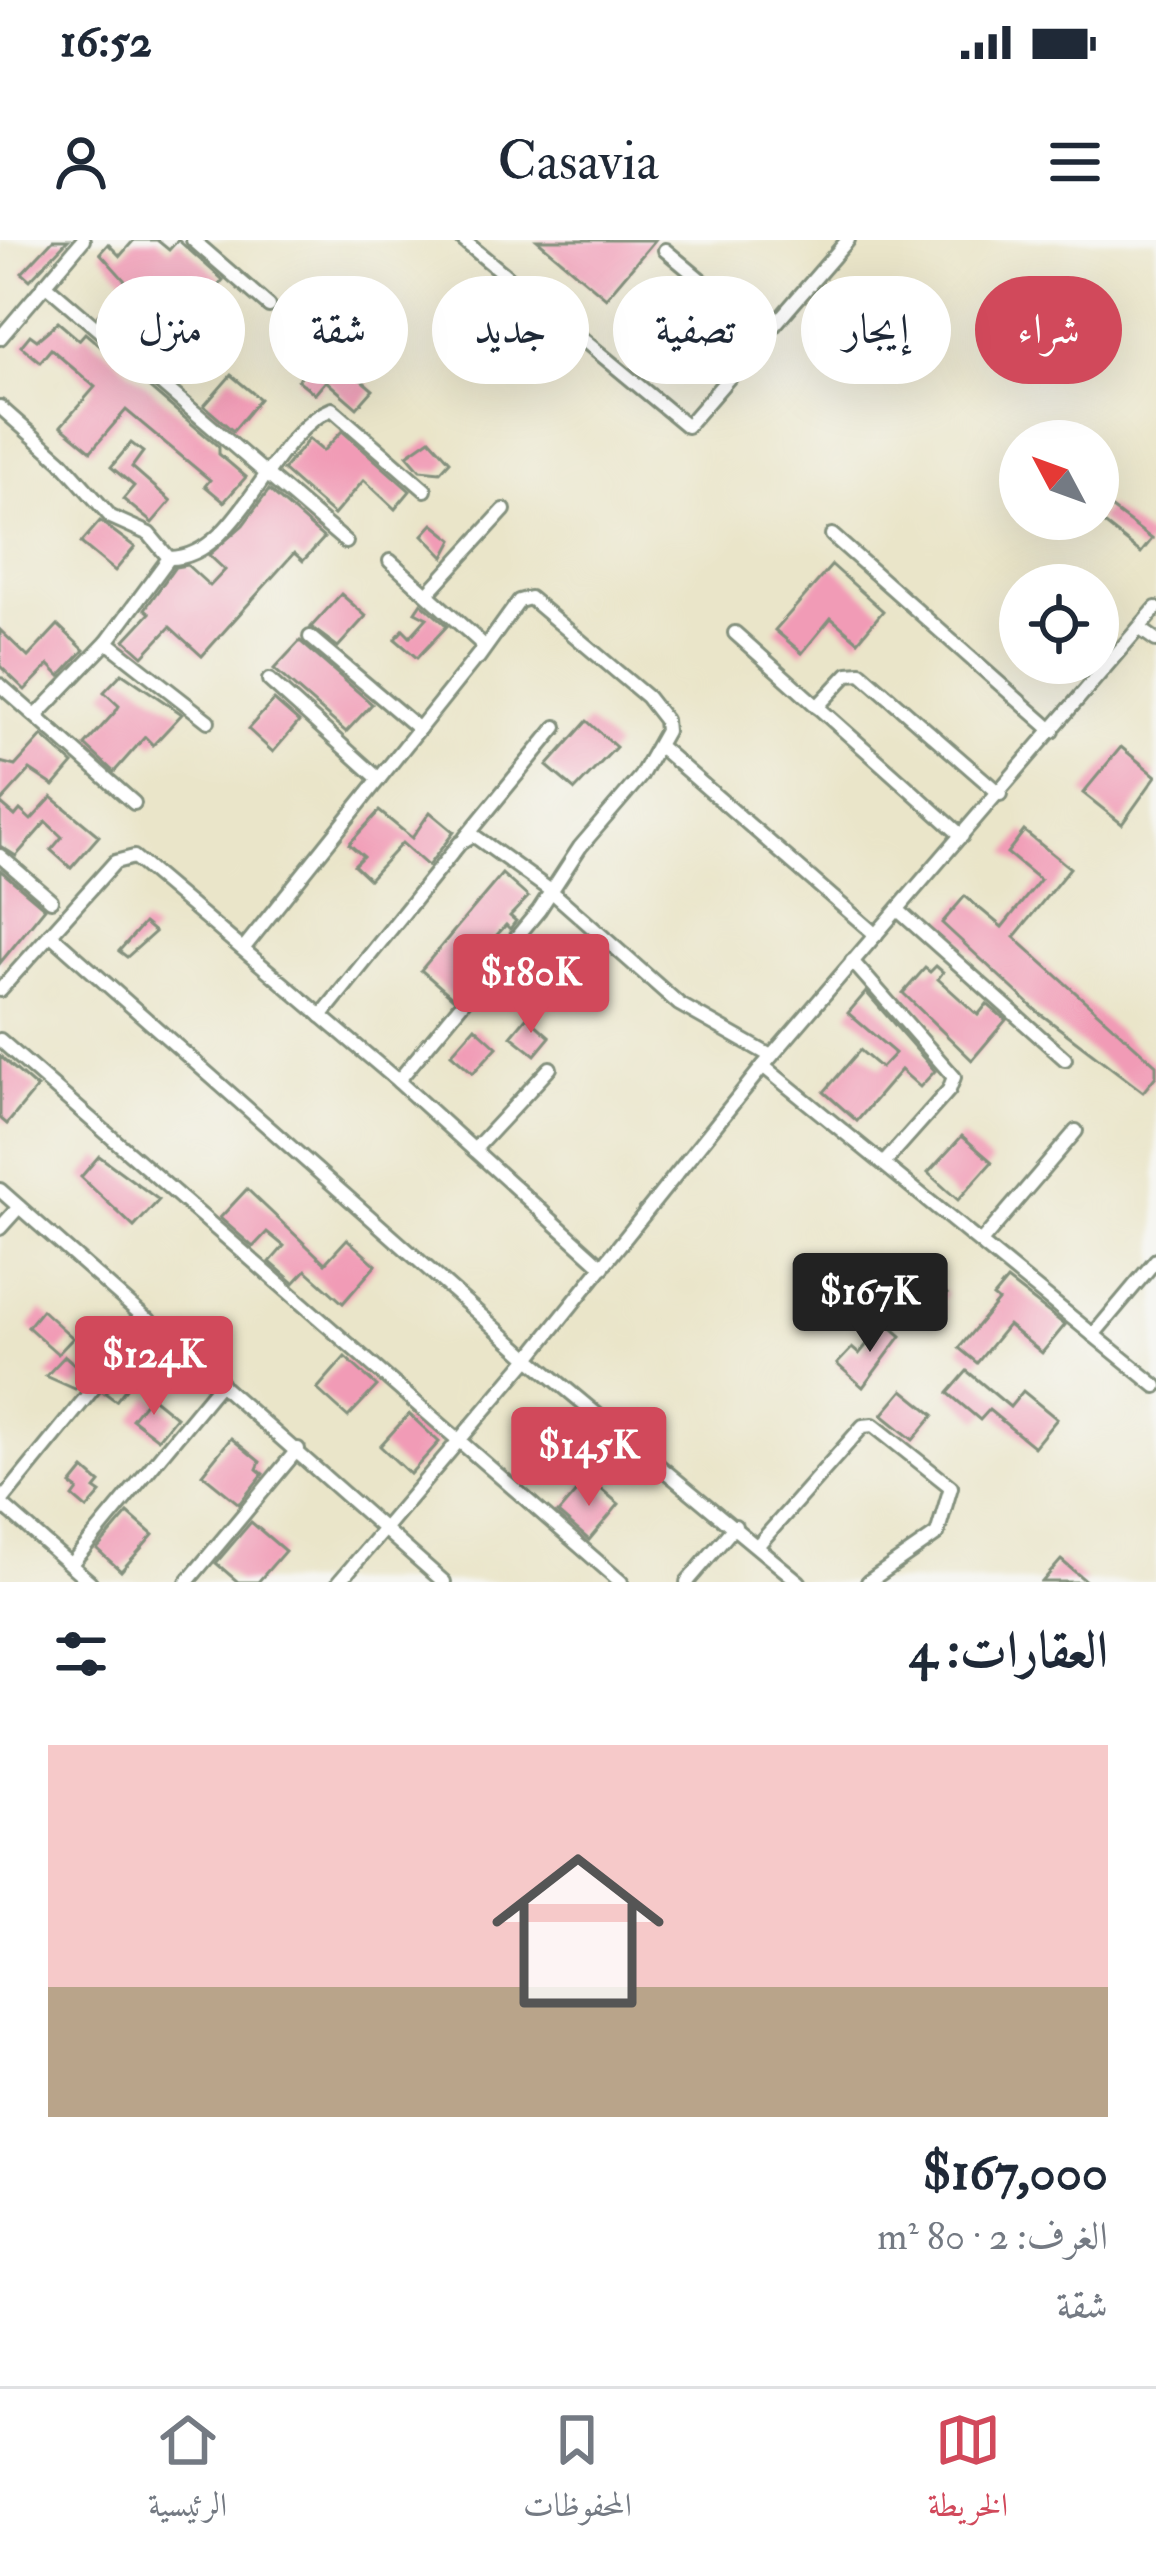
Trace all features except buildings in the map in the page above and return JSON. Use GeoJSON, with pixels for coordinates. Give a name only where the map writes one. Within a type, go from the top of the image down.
{"type":"FeatureCollection","features":[{"type":"Feature","properties":{"kind":"street"},"geometry":{"type":"LineString","coordinates":[[0,338],[82,240]]}},
{"type":"Feature","properties":{"kind":"street"},"geometry":{"type":"LineString","coordinates":[[193,240],[269,306]]}},
{"type":"Feature","properties":{"kind":"street"},"geometry":{"type":"LineString","coordinates":[[463,240],[613,365]]}},
{"type":"Feature","properties":{"kind":"street"},"geometry":{"type":"LineString","coordinates":[[777,325],[848,240]]}},
{"type":"Feature","properties":{"kind":"street"},"geometry":{"type":"LineString","coordinates":[[665,250],[696,276]]}},
{"type":"Feature","properties":{"kind":"street"},"geometry":{"type":"LineString","coordinates":[[45,284],[346,542]]}},
{"type":"Feature","properties":{"kind":"street"},"geometry":{"type":"LineString","coordinates":[[636,384],[687,426],[725,384]]}},
{"type":"Feature","properties":{"kind":"street"},"geometry":{"type":"LineString","coordinates":[[0,407],[61,461],[111,517],[149,534],[170,558]]}},
{"type":"Feature","properties":{"kind":"street"},"geometry":{"type":"LineString","coordinates":[[36,716],[106,642],[170,558],[191,556],[229,525],[266,473],[332,409],[424,490]]}},
{"type":"Feature","properties":{"kind":"street"},"geometry":{"type":"LineString","coordinates":[[428,593],[504,510]]}},
{"type":"Feature","properties":{"kind":"street"},"geometry":{"type":"LineString","coordinates":[[832,535],[1053,731]]}},
{"type":"Feature","properties":{"kind":"street"},"geometry":{"type":"LineString","coordinates":[[390,561],[480,641],[478,658]]}},
{"type":"Feature","properties":{"kind":"street"},"geometry":{"type":"LineString","coordinates":[[243,949],[519,601],[536,601],[660,710],[666,731],[660,747],[551,891],[398,1082]]}},
{"type":"Feature","properties":{"kind":"street"},"geometry":{"type":"LineString","coordinates":[[339,1582],[529,1358],[767,1061],[1156,608]]}},
{"type":"Feature","properties":{"kind":"street"},"geometry":{"type":"LineString","coordinates":[[1139,628],[1156,640]]}},
{"type":"Feature","properties":{"kind":"street"},"geometry":{"type":"LineString","coordinates":[[735,633],[962,836]]}},
{"type":"Feature","properties":{"kind":"street"},"geometry":{"type":"LineString","coordinates":[[310,637],[419,729]]}},
{"type":"Feature","properties":{"kind":"street"},"geometry":{"type":"LineString","coordinates":[[106,642],[208,722]]}},
{"type":"Feature","properties":{"kind":"street"},"geometry":{"type":"LineString","coordinates":[[818,707],[848,674],[862,673],[1000,794]]}},
{"type":"Feature","properties":{"kind":"street"},"geometry":{"type":"LineString","coordinates":[[269,680],[380,779]]}},
{"type":"Feature","properties":{"kind":"street"},"geometry":{"type":"LineString","coordinates":[[0,685],[134,803]]}},
{"type":"Feature","properties":{"kind":"street"},"geometry":{"type":"LineString","coordinates":[[321,1016],[556,727]]}},
{"type":"Feature","properties":{"kind":"street"},"geometry":{"type":"LineString","coordinates":[[660,747],[876,935]]}},
{"type":"Feature","properties":{"kind":"street"},"geometry":{"type":"LineString","coordinates":[[464,839],[481,836],[680,1004],[767,1061],[1156,1386]]}},
{"type":"Feature","properties":{"kind":"street"},"geometry":{"type":"LineString","coordinates":[[0,856],[52,900]]}},
{"type":"Feature","properties":{"kind":"street"},"geometry":{"type":"LineString","coordinates":[[0,990],[124,856],[134,857],[398,1082],[603,1267]]}},
{"type":"Feature","properties":{"kind":"street"},"geometry":{"type":"LineString","coordinates":[[898,910],[1065,1059]]}},
{"type":"Feature","properties":{"kind":"street"},"geometry":{"type":"LineString","coordinates":[[50,934],[529,1358],[799,1582]]}},
{"type":"Feature","properties":{"kind":"street"},"geometry":{"type":"LineString","coordinates":[[852,961],[954,1077],[884,1163]]}},
{"type":"Feature","properties":{"kind":"street"},"geometry":{"type":"LineString","coordinates":[[0,1040],[621,1582]]}},
{"type":"Feature","properties":{"kind":"street"},"geometry":{"type":"LineString","coordinates":[[474,1150],[550,1068]]}},
{"type":"Feature","properties":{"kind":"street"},"geometry":{"type":"LineString","coordinates":[[982,1241],[1076,1131]]}},
{"type":"Feature","properties":{"kind":"street"},"geometry":{"type":"LineString","coordinates":[[0,1190],[443,1582]]}},
{"type":"Feature","properties":{"kind":"street"},"geometry":{"type":"LineString","coordinates":[[0,1228],[19,1207]]}},
{"type":"Feature","properties":{"kind":"street"},"geometry":{"type":"LineString","coordinates":[[1093,1335],[1156,1260]]}},
{"type":"Feature","properties":{"kind":"street"},"geometry":{"type":"LineString","coordinates":[[90,1582],[0,1503],[149,1320]]}},
{"type":"Feature","properties":{"kind":"street"},"geometry":{"type":"LineString","coordinates":[[70,1564],[221,1383]]}},
{"type":"Feature","properties":{"kind":"street"},"geometry":{"type":"LineString","coordinates":[[758,1545],[862,1426],[874,1425],[951,1487],[937,1534],[868,1582]]}},
{"type":"Feature","properties":{"kind":"street"},"geometry":{"type":"LineString","coordinates":[[187,1582],[298,1449]]}},
{"type":"Feature","properties":{"kind":"street"},"geometry":{"type":"LineString","coordinates":[[687,1582],[735,1526]]}}]}
